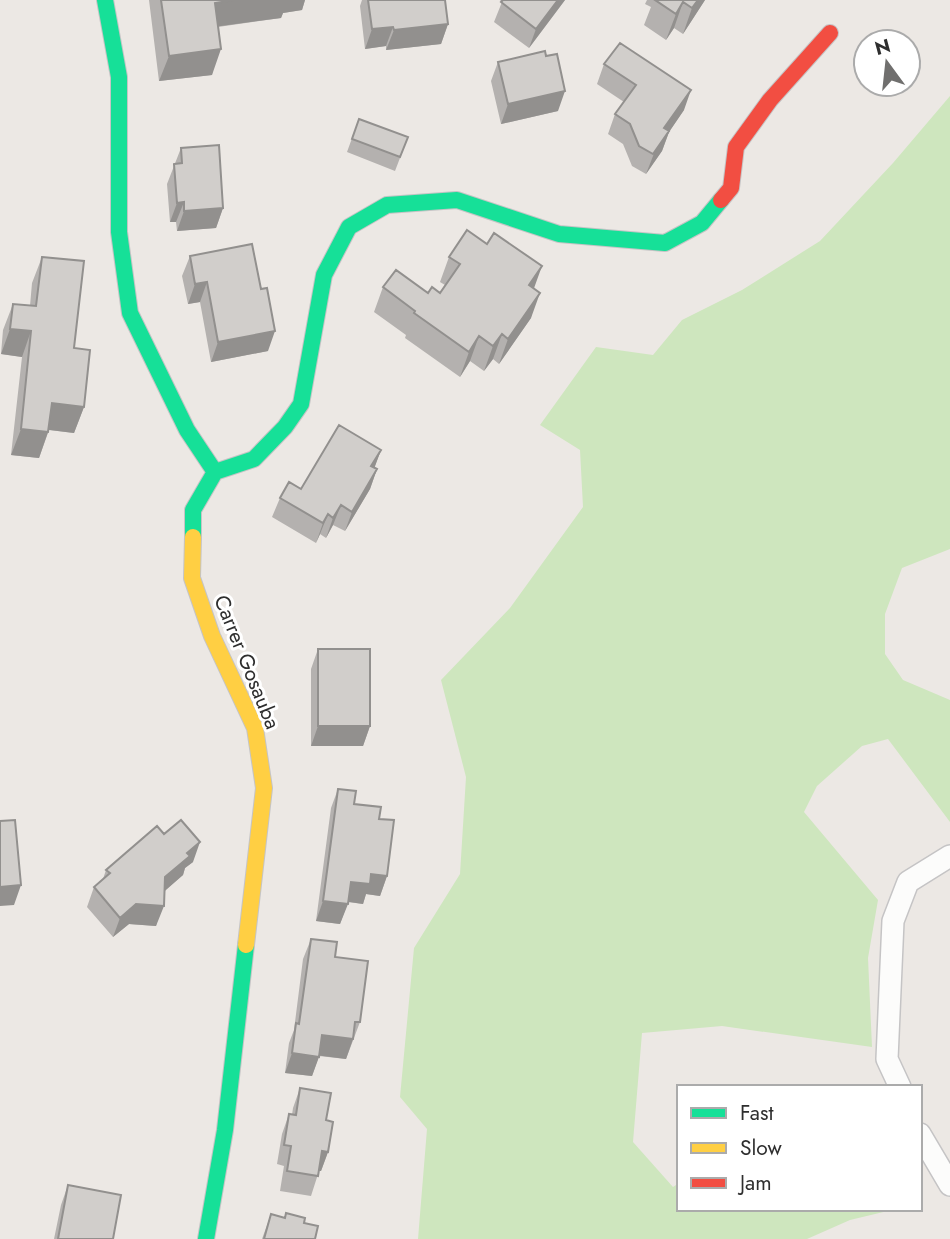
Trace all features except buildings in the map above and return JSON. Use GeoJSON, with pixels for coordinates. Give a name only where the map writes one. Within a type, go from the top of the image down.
{"type":"FeatureCollection","features":[{"type":"Feature","properties":{"kind":"street"},"geometry":{"type":"LineString","coordinates":[[105,0],[119,78],[119,232],[130,313],[187,430],[215,472],[254,459],[285,427],[301,404],[324,275],[349,227],[387,205],[457,200],[559,234],[665,243],[702,223],[731,188],[736,148],[770,100],[830,33]]}},
{"type":"Feature","properties":{"kind":"street","name":"Carrer Gosauba"},"geometry":{"type":"LineString","coordinates":[[206,1239],[226,1117],[264,788],[256,728],[212,636],[192,578],[193,510],[215,472]]}},
{"type":"Feature","properties":{"kind":"street"},"geometry":{"type":"LineString","coordinates":[[899,1085],[887,1059],[893,921],[908,882],[950,856]]}},
{"type":"Feature","properties":{"kind":"street"},"geometry":{"type":"LineString","coordinates":[[922,1137],[950,1185]]}},
{"type":"Feature","properties":{"kind":"green space"},"geometry":{"type":"Polygon","coordinates":[[[950,96],[950,549],[902,568],[885,614],[885,654],[903,680],[950,700],[950,822],[888,739],[862,746],[817,786],[804,812],[878,900],[868,958],[872,1047],[722,1026],[642,1033],[633,1142],[673,1187],[677,1184],[677,1211],[888,1211],[850,1220],[807,1239],[418,1239],[427,1129],[400,1097],[414,948],[460,874],[466,777],[441,680],[510,608],[583,507],[580,450],[540,425],[596,347],[653,355],[682,320],[742,290],[820,241],[893,163],[950,96]]]}},
{"type":"Feature","properties":{"kind":"traffic: fast"},"geometry":{"type":"LineString","coordinates":[[105,0],[119,77],[119,232],[130,313],[187,430],[215,472],[193,510],[193,537]]}},
{"type":"Feature","properties":{"kind":"traffic: fast"},"geometry":{"type":"LineString","coordinates":[[215,472],[254,459],[285,427],[301,404],[324,275],[349,227],[387,205],[457,200],[559,234],[665,243],[702,223],[721,200]]}},
{"type":"Feature","properties":{"kind":"traffic: fast"},"geometry":{"type":"LineString","coordinates":[[206,1239],[225,1130],[246,945]]}},
{"type":"Feature","properties":{"kind":"traffic: slow"},"geometry":{"type":"LineString","coordinates":[[193,537],[192,578],[212,636],[255,728],[264,788],[246,945]]}},
{"type":"Feature","properties":{"kind":"traffic: jam"},"geometry":{"type":"LineString","coordinates":[[721,200],[731,188],[736,147],[770,100],[830,33]]}}]}
